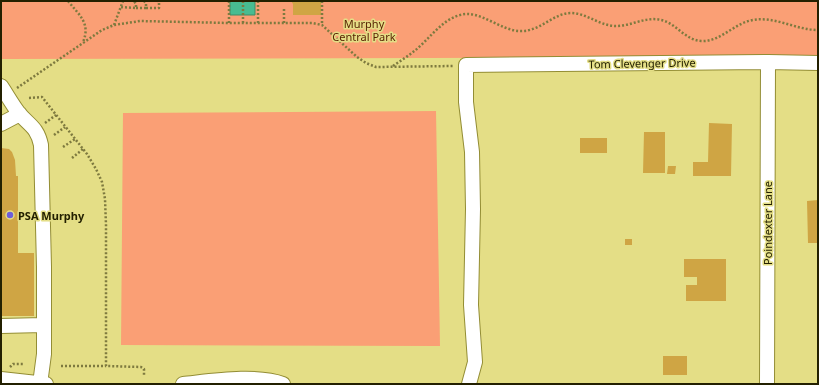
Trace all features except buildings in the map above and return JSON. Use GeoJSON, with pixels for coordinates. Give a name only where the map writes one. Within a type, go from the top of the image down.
{"type":"FeatureCollection","features":[{"type":"Feature","properties":{"kind":"street","name":"Tom Clevenger Drive"},"geometry":{"type":"LineString","coordinates":[[466,65],[768,62],[818,63]]}},
{"type":"Feature","properties":{"kind":"street","name":"Poindexter Lane"},"geometry":{"type":"LineString","coordinates":[[767,384],[768,62]]}},
{"type":"Feature","properties":{"kind":"street"},"geometry":{"type":"LineString","coordinates":[[466,65],[466,102],[472,152],[473,209],[471,305],[475,362],[469,384]]}},
{"type":"Feature","properties":{"kind":"street"},"geometry":{"type":"LineString","coordinates":[[1,379],[42,384],[44,354],[44,267],[41,145],[39,135],[20,114],[4,90]]}},
{"type":"Feature","properties":{"kind":"street"},"geometry":{"type":"LineString","coordinates":[[1,124],[20,114]]}},
{"type":"Feature","properties":{"kind":"street"},"geometry":{"type":"LineString","coordinates":[[1,326],[43,325]]}},
{"type":"Feature","properties":{"kind":"street"},"geometry":{"type":"LineString","coordinates":[[183,384],[273,380],[283,384]]}},
{"type":"Feature","properties":{"kind":"path"},"geometry":{"type":"LineString","coordinates":[[68,1],[84,21],[86,35],[83,42]]}},
{"type":"Feature","properties":{"kind":"path"},"geometry":{"type":"LineString","coordinates":[[114,25],[123,1]]}},
{"type":"Feature","properties":{"kind":"path"},"geometry":{"type":"LineString","coordinates":[[134,1],[136,8]]}},
{"type":"Feature","properties":{"kind":"path"},"geometry":{"type":"LineString","coordinates":[[144,1],[146,3],[146,8]]}},
{"type":"Feature","properties":{"kind":"path"},"geometry":{"type":"LineString","coordinates":[[121,8],[159,8],[158,1]]}},
{"type":"Feature","properties":{"kind":"path"},"geometry":{"type":"LineString","coordinates":[[229,1],[229,23]]}},
{"type":"Feature","properties":{"kind":"path"},"geometry":{"type":"LineString","coordinates":[[243,1],[243,23]]}},
{"type":"Feature","properties":{"kind":"path"},"geometry":{"type":"LineString","coordinates":[[258,1],[258,23]]}},
{"type":"Feature","properties":{"kind":"path"},"geometry":{"type":"LineString","coordinates":[[322,1],[322,25]]}},
{"type":"Feature","properties":{"kind":"path"},"geometry":{"type":"LineString","coordinates":[[284,9],[284,23]]}},
{"type":"Feature","properties":{"kind":"path"},"geometry":{"type":"LineString","coordinates":[[392,67],[414,52],[422,43],[449,20],[461,14],[477,16],[520,31],[536,28],[570,13],[586,16],[613,26],[625,26],[648,19],[662,20],[692,39],[700,41],[709,41],[719,37],[740,24],[752,20],[762,19],[805,30],[818,30]]}},
{"type":"Feature","properties":{"kind":"path"},"geometry":{"type":"LineString","coordinates":[[4,90],[114,25],[140,21],[312,23],[322,25],[357,57],[376,67],[466,65]]}},
{"type":"Feature","properties":{"kind":"path"},"geometry":{"type":"LineString","coordinates":[[29,98],[42,97],[83,149],[96,169],[102,182],[106,199],[106,366]]}},
{"type":"Feature","properties":{"kind":"path"},"geometry":{"type":"LineString","coordinates":[[45,123],[56,115]]}},
{"type":"Feature","properties":{"kind":"path"},"geometry":{"type":"LineString","coordinates":[[54,135],[66,127]]}},
{"type":"Feature","properties":{"kind":"path"},"geometry":{"type":"LineString","coordinates":[[63,147],[74,138]]}},
{"type":"Feature","properties":{"kind":"path"},"geometry":{"type":"LineString","coordinates":[[72,158],[83,149]]}},
{"type":"Feature","properties":{"kind":"path"},"geometry":{"type":"LineString","coordinates":[[10,367],[13,364],[24,364]]}},
{"type":"Feature","properties":{"kind":"path"},"geometry":{"type":"LineString","coordinates":[[61,366],[141,367],[144,369],[144,376]]}},
{"type":"Feature","properties":{"kind":"green space","name":"Murphy Central Park"},"geometry":{"type":"Polygon","coordinates":[[[1,1],[818,1],[818,57],[1,59],[1,1]]]}},
{"type":"Feature","properties":{"kind":"green space"},"geometry":{"type":"Polygon","coordinates":[[[436,111],[440,346],[121,345],[123,113],[436,111]]]}},
{"type":"Feature","properties":{"kind":"shaded area"},"geometry":{"type":"Polygon","coordinates":[[[230,1],[255,1],[255,15],[230,15],[230,1]]]}},
{"type":"Feature","properties":{"kind":"place","name":"PSA Murphy"},"geometry":{"type":"Point","coordinates":[10,215]}}]}
